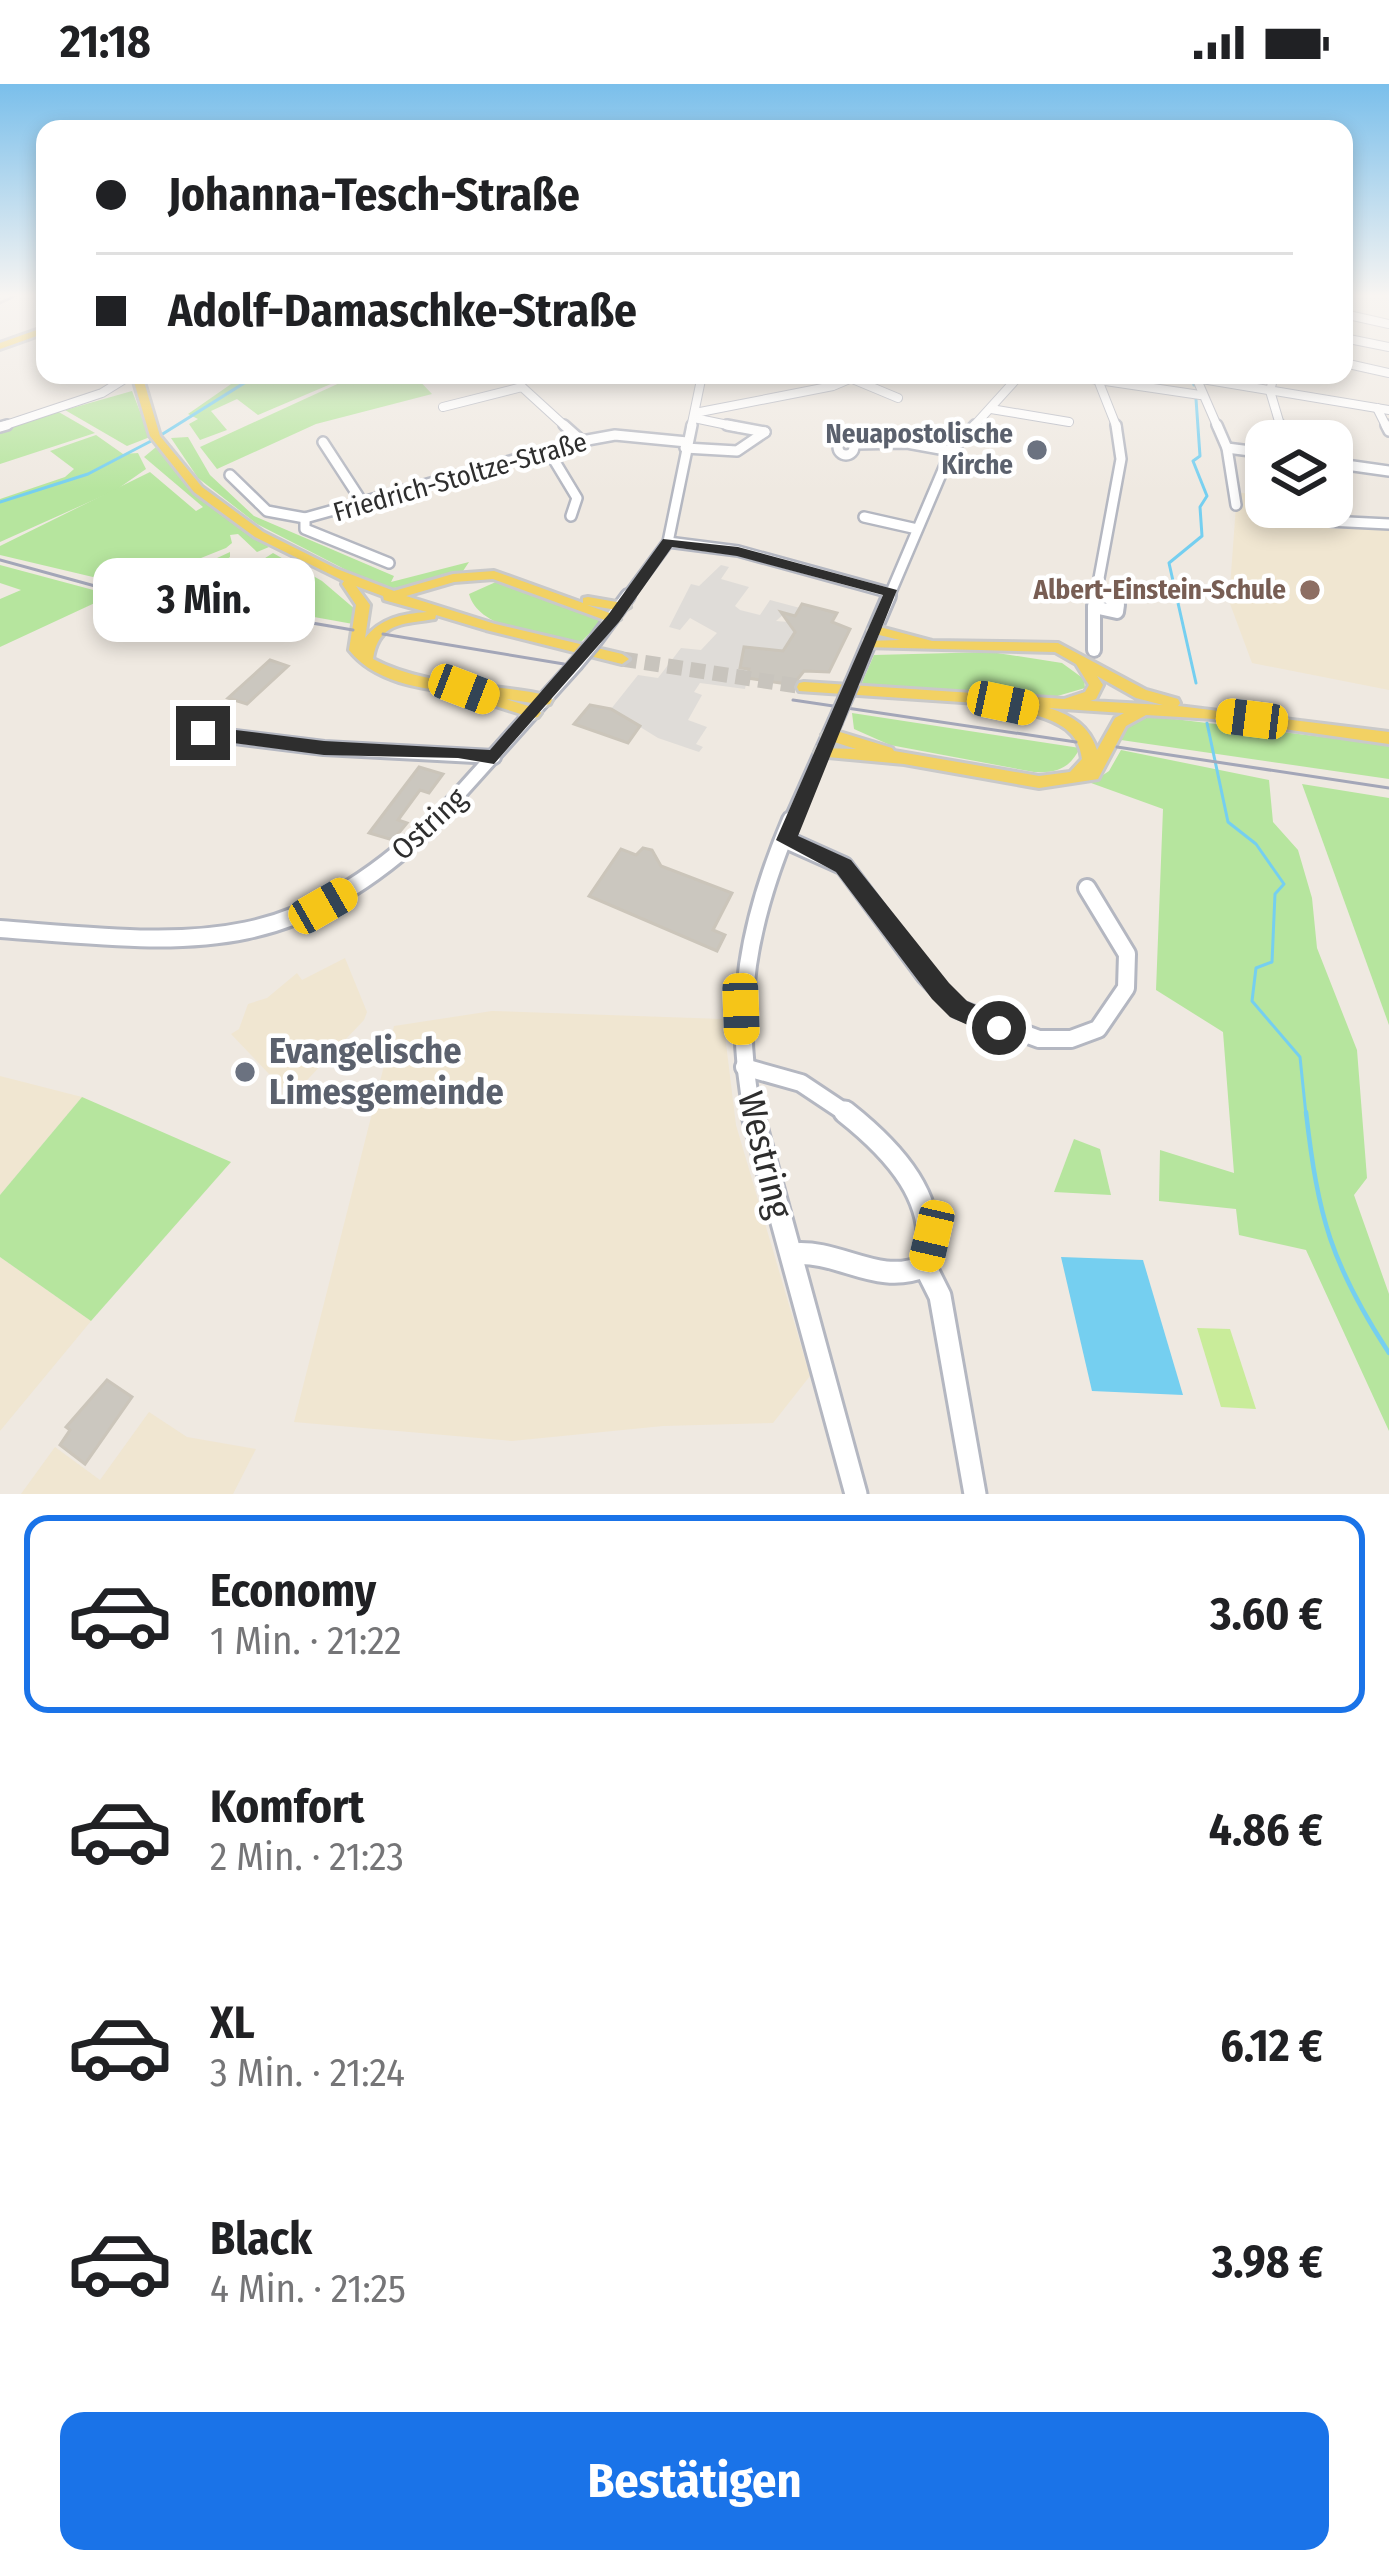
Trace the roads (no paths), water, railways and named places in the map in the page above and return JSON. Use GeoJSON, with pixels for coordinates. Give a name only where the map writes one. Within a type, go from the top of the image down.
{"type":"FeatureCollection","features":[{"type":"Feature","properties":{"kind":"main road"},"geometry":{"type":"LineString","coordinates":[[138,384],[163,445],[224,507],[295,555],[439,615],[622,659]]}},
{"type":"Feature","properties":{"kind":"main road"},"geometry":{"type":"LineString","coordinates":[[338,575],[363,605],[356,650],[369,665],[539,707]]}},
{"type":"Feature","properties":{"kind":"main road"},"geometry":{"type":"LineString","coordinates":[[388,597],[470,575],[500,576],[618,613]]}},
{"type":"Feature","properties":{"kind":"main road"},"geometry":{"type":"LineString","coordinates":[[465,622],[449,610],[442,596],[453,581],[470,575]]}},
{"type":"Feature","properties":{"kind":"main road"},"geometry":{"type":"LineString","coordinates":[[369,665],[366,647],[378,629],[407,617],[439,615]]}},
{"type":"Feature","properties":{"kind":"main road"},"geometry":{"type":"LineString","coordinates":[[873,636],[944,646],[1058,649],[1141,694],[1214,714]]}},
{"type":"Feature","properties":{"kind":"main road"},"geometry":{"type":"LineString","coordinates":[[1006,646],[1064,657],[1094,678],[1091,695],[1051,705]]}},
{"type":"Feature","properties":{"kind":"main road"},"geometry":{"type":"LineString","coordinates":[[804,687],[1214,714],[1389,738]]}},
{"type":"Feature","properties":{"kind":"main road"},"geometry":{"type":"LineString","coordinates":[[1003,703],[1060,717],[1082,733],[1090,761],[1064,782]]}},
{"type":"Feature","properties":{"kind":"main road"},"geometry":{"type":"LineString","coordinates":[[829,736],[904,758],[1039,782],[1064,782],[1098,770],[1120,722],[1146,709]]}},
{"type":"Feature","properties":{"kind":"street"},"geometry":{"type":"LineString","coordinates":[[1353,365],[1387,372]]}},
{"type":"Feature","properties":{"kind":"street"},"geometry":{"type":"LineString","coordinates":[[102,393],[123,384]]}},
{"type":"Feature","properties":{"kind":"street"},"geometry":{"type":"LineString","coordinates":[[0,427],[126,384]]}},
{"type":"Feature","properties":{"kind":"street"},"geometry":{"type":"LineString","coordinates":[[700,384],[668,542],[738,551],[891,593]]}},
{"type":"Feature","properties":{"kind":"street"},"geometry":{"type":"LineString","coordinates":[[694,416],[826,384]]}},
{"type":"Feature","properties":{"kind":"street"},"geometry":{"type":"LineString","coordinates":[[869,384],[898,398]]}},
{"type":"Feature","properties":{"kind":"street","name":"Westring"},"geometry":{"type":"LineString","coordinates":[[856,1494],[762,1156],[744,1067],[741,1009],[748,943],[786,840],[951,452],[1012,384]]}},
{"type":"Feature","properties":{"kind":"street"},"geometry":{"type":"LineString","coordinates":[[1094,650],[1094,608],[1120,459],[1118,430],[1100,384]]}},
{"type":"Feature","properties":{"kind":"street"},"geometry":{"type":"LineString","coordinates":[[1130,384],[1200,395]]}},
{"type":"Feature","properties":{"kind":"street"},"geometry":{"type":"LineString","coordinates":[[1197,384],[1227,448],[1236,505]]}},
{"type":"Feature","properties":{"kind":"street"},"geometry":{"type":"LineString","coordinates":[[1232,384],[1389,410]]}},
{"type":"Feature","properties":{"kind":"street"},"geometry":{"type":"LineString","coordinates":[[1272,384],[1279,420]]}},
{"type":"Feature","properties":{"kind":"street"},"geometry":{"type":"LineString","coordinates":[[443,407],[522,387],[582,441]]}},
{"type":"Feature","properties":{"kind":"street"},"geometry":{"type":"LineString","coordinates":[[1377,408],[1389,431]]}},
{"type":"Feature","properties":{"kind":"street"},"geometry":{"type":"LineString","coordinates":[[991,409],[1069,422]]}},
{"type":"Feature","properties":{"kind":"street","name":"Friedrich-Stoltze-Straße"},"geometry":{"type":"LineString","coordinates":[[230,476],[266,511],[305,518],[582,441],[615,436],[737,451],[765,432],[694,416]]}},
{"type":"Feature","properties":{"kind":"street"},"geometry":{"type":"LineString","coordinates":[[323,442],[364,505]]}},
{"type":"Feature","properties":{"kind":"street"},"geometry":{"type":"LineString","coordinates":[[855,444],[907,443],[951,452]]}},
{"type":"Feature","properties":{"kind":"street"},"geometry":{"type":"LineString","coordinates":[[1227,448],[1245,450]]}},
{"type":"Feature","properties":{"kind":"street"},"geometry":{"type":"LineString","coordinates":[[548,450],[577,498],[571,516]]}},
{"type":"Feature","properties":{"kind":"street"},"geometry":{"type":"LineString","coordinates":[[1353,466],[1389,471]]}},
{"type":"Feature","properties":{"kind":"street"},"geometry":{"type":"LineString","coordinates":[[864,517],[917,529]]}},
{"type":"Feature","properties":{"kind":"street","name":"Friedrich-Stoltze-Straße"},"geometry":{"type":"LineString","coordinates":[[305,518],[305,529],[389,562]]}},
{"type":"Feature","properties":{"kind":"street"},"geometry":{"type":"LineString","coordinates":[[1353,522],[1389,524]]}},
{"type":"Feature","properties":{"kind":"street","name":"Ostring"},"geometry":{"type":"LineString","coordinates":[[0,929],[176,941],[268,929],[323,906],[415,841],[595,641],[668,542]]}},
{"type":"Feature","properties":{"kind":"street"},"geometry":{"type":"LineString","coordinates":[[1094,608],[1106,614],[1118,609],[1097,589]]}},
{"type":"Feature","properties":{"kind":"street"},"geometry":{"type":"LineString","coordinates":[[203,733],[324,748],[458,751],[494,757]]}},
{"type":"Feature","properties":{"kind":"street"},"geometry":{"type":"LineString","coordinates":[[786,840],[844,866],[925,975],[958,1009],[1040,1039],[1071,1039],[1098,1030],[1126,988],[1127,954],[1087,888]]}},
{"type":"Feature","properties":{"kind":"street"},"geometry":{"type":"LineString","coordinates":[[744,1067],[771,1069],[838,1104],[899,1166],[922,1208],[932,1236],[925,1265],[940,1296],[975,1494]]}},
{"type":"Feature","properties":{"kind":"street"},"geometry":{"type":"LineString","coordinates":[[792,1254],[826,1254],[885,1276],[905,1276],[925,1265]]}},
{"type":"Feature","properties":{"kind":"water"},"geometry":{"type":"Polygon","coordinates":[[[1061,1257],[1143,1260],[1183,1395],[1092,1391],[1061,1257]]]}},
{"type":"Feature","properties":{"kind":"waterway"},"geometry":{"type":"LineString","coordinates":[[161,435],[243,384]]}},
{"type":"Feature","properties":{"kind":"waterway"},"geometry":{"type":"LineString","coordinates":[[1196,399],[1200,456],[1193,461],[1207,496],[1200,507],[1202,536],[1169,563],[1196,683]]}},
{"type":"Feature","properties":{"kind":"waterway"},"geometry":{"type":"LineString","coordinates":[[0,502],[88,474],[153,440]]}},
{"type":"Feature","properties":{"kind":"waterway"},"geometry":{"type":"LineString","coordinates":[[1207,723],[1228,822],[1256,844],[1284,884],[1275,894],[1272,962],[1256,968],[1252,1001],[1300,1057],[1306,1115]]}},
{"type":"Feature","properties":{"kind":"waterway"},"geometry":{"type":"LineString","coordinates":[[1306,1112],[1330,1238],[1353,1293],[1389,1353]]}},
{"type":"Feature","properties":{"kind":"tunnel"},"geometry":{"type":"LineString","coordinates":[[622,659],[804,687]]}},
{"type":"Feature","properties":{"kind":"railway"},"geometry":{"type":"LineString","coordinates":[[0,560],[95,586],[353,630]]}},
{"type":"Feature","properties":{"kind":"railway"},"geometry":{"type":"LineString","coordinates":[[383,634],[564,664]]}},
{"type":"Feature","properties":{"kind":"railway"},"geometry":{"type":"LineString","coordinates":[[793,700],[1076,742]]}},
{"type":"Feature","properties":{"kind":"railway"},"geometry":{"type":"LineString","coordinates":[[1117,747],[1389,788]]}},
{"type":"Feature","properties":{"kind":"place","name":"Neuapostolische Kirche"},"geometry":{"type":"Point","coordinates":[1037,450]}},
{"type":"Feature","properties":{"kind":"place","name":"Albert-Einstein-Schule"},"geometry":{"type":"Point","coordinates":[1310,590]}},
{"type":"Feature","properties":{"kind":"place","name":"Evangelische Limesgemeinde"},"geometry":{"type":"Point","coordinates":[245,1072]}}]}
